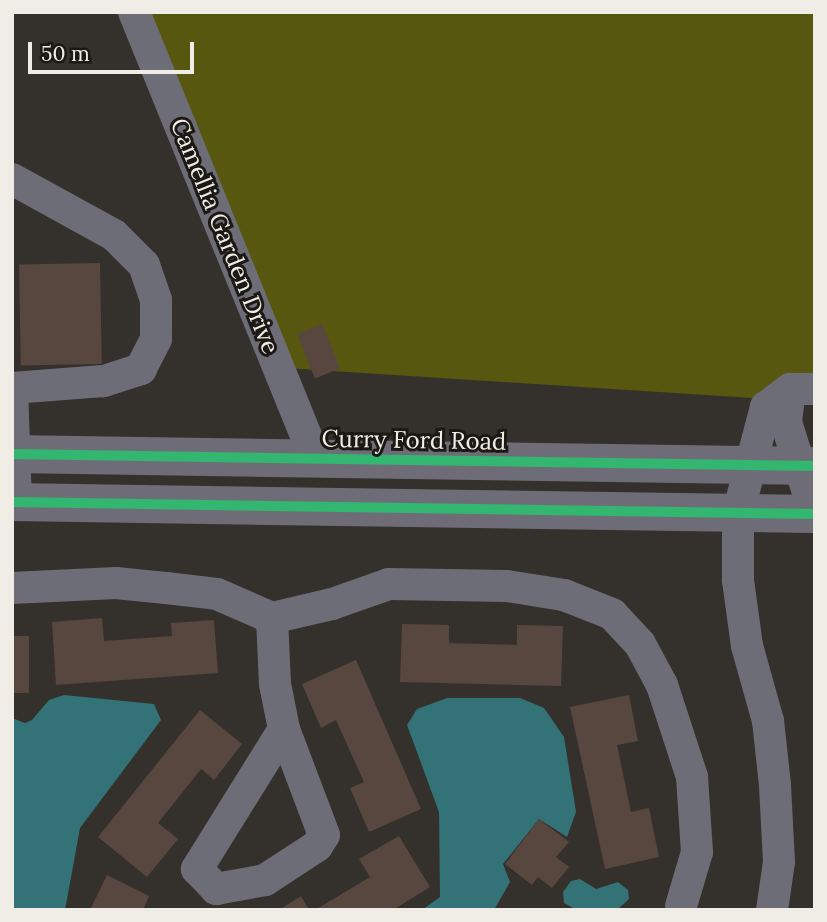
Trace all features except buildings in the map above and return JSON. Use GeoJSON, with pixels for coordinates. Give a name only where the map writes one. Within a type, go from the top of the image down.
{"type":"FeatureCollection","features":[{"type":"Feature","properties":{"kind":"main road","name":"Curry Ford Road"},"geometry":{"type":"LineString","coordinates":[[13,454],[806,466]]}},
{"type":"Feature","properties":{"kind":"main road"},"geometry":{"type":"LineString","coordinates":[[14,502],[815,514]]}},
{"type":"Feature","properties":{"kind":"street","name":"Camellia Garden Drive"},"geometry":{"type":"LineString","coordinates":[[134,12],[316,460]]}},
{"type":"Feature","properties":{"kind":"street"},"geometry":{"type":"LineString","coordinates":[[12,179],[114,235],[144,265],[156,300],[156,339],[141,369],[103,381],[12,388],[14,502]]}},
{"type":"Feature","properties":{"kind":"street"},"geometry":{"type":"LineString","coordinates":[[772,910],[779,862],[775,785],[768,721],[747,646],[738,580],[738,513],[747,465],[766,407],[802,389]]}},
{"type":"Feature","properties":{"kind":"street"},"geometry":{"type":"LineString","coordinates":[[802,389],[786,422],[806,466],[815,514]]}},
{"type":"Feature","properties":{"kind":"street"},"geometry":{"type":"LineString","coordinates":[[12,589],[116,583],[166,588],[217,594],[272,618],[332,604],[389,584],[507,586],[564,595],[612,614],[640,644],[662,685],[692,777],[697,852],[679,908]]}},
{"type":"Feature","properties":{"kind":"street"},"geometry":{"type":"LineString","coordinates":[[272,618],[275,684],[284,729],[324,835],[317,846],[265,880],[216,889],[197,869],[284,729]]}},
{"type":"Feature","properties":{"kind":"shaded area"},"geometry":{"type":"Polygon","coordinates":[[[141,12],[815,12],[815,402],[286,368],[141,12]]]}},
{"type":"Feature","properties":{"kind":"water"},"geometry":{"type":"Polygon","coordinates":[[[64,695],[154,704],[161,720],[80,828],[65,910],[12,910],[12,718],[25,723],[32,720],[49,700],[64,695]]]}},
{"type":"Feature","properties":{"kind":"water"},"geometry":{"type":"Polygon","coordinates":[[[447,698],[520,698],[544,708],[564,737],[576,812],[567,837],[539,819],[503,864],[510,882],[494,910],[422,910],[440,897],[439,812],[407,725],[417,709],[447,698]]]}},
{"type":"Feature","properties":{"kind":"water"},"geometry":{"type":"Polygon","coordinates":[[[580,879],[596,889],[618,882],[628,890],[629,899],[617,910],[573,908],[564,903],[563,892],[571,881],[580,879]]]}},
{"type":"Feature","properties":{"kind":"cycle path"},"geometry":{"type":"LineString","coordinates":[[12,454],[815,466]]}},
{"type":"Feature","properties":{"kind":"cycle path"},"geometry":{"type":"LineString","coordinates":[[12,502],[815,514]]}}]}
